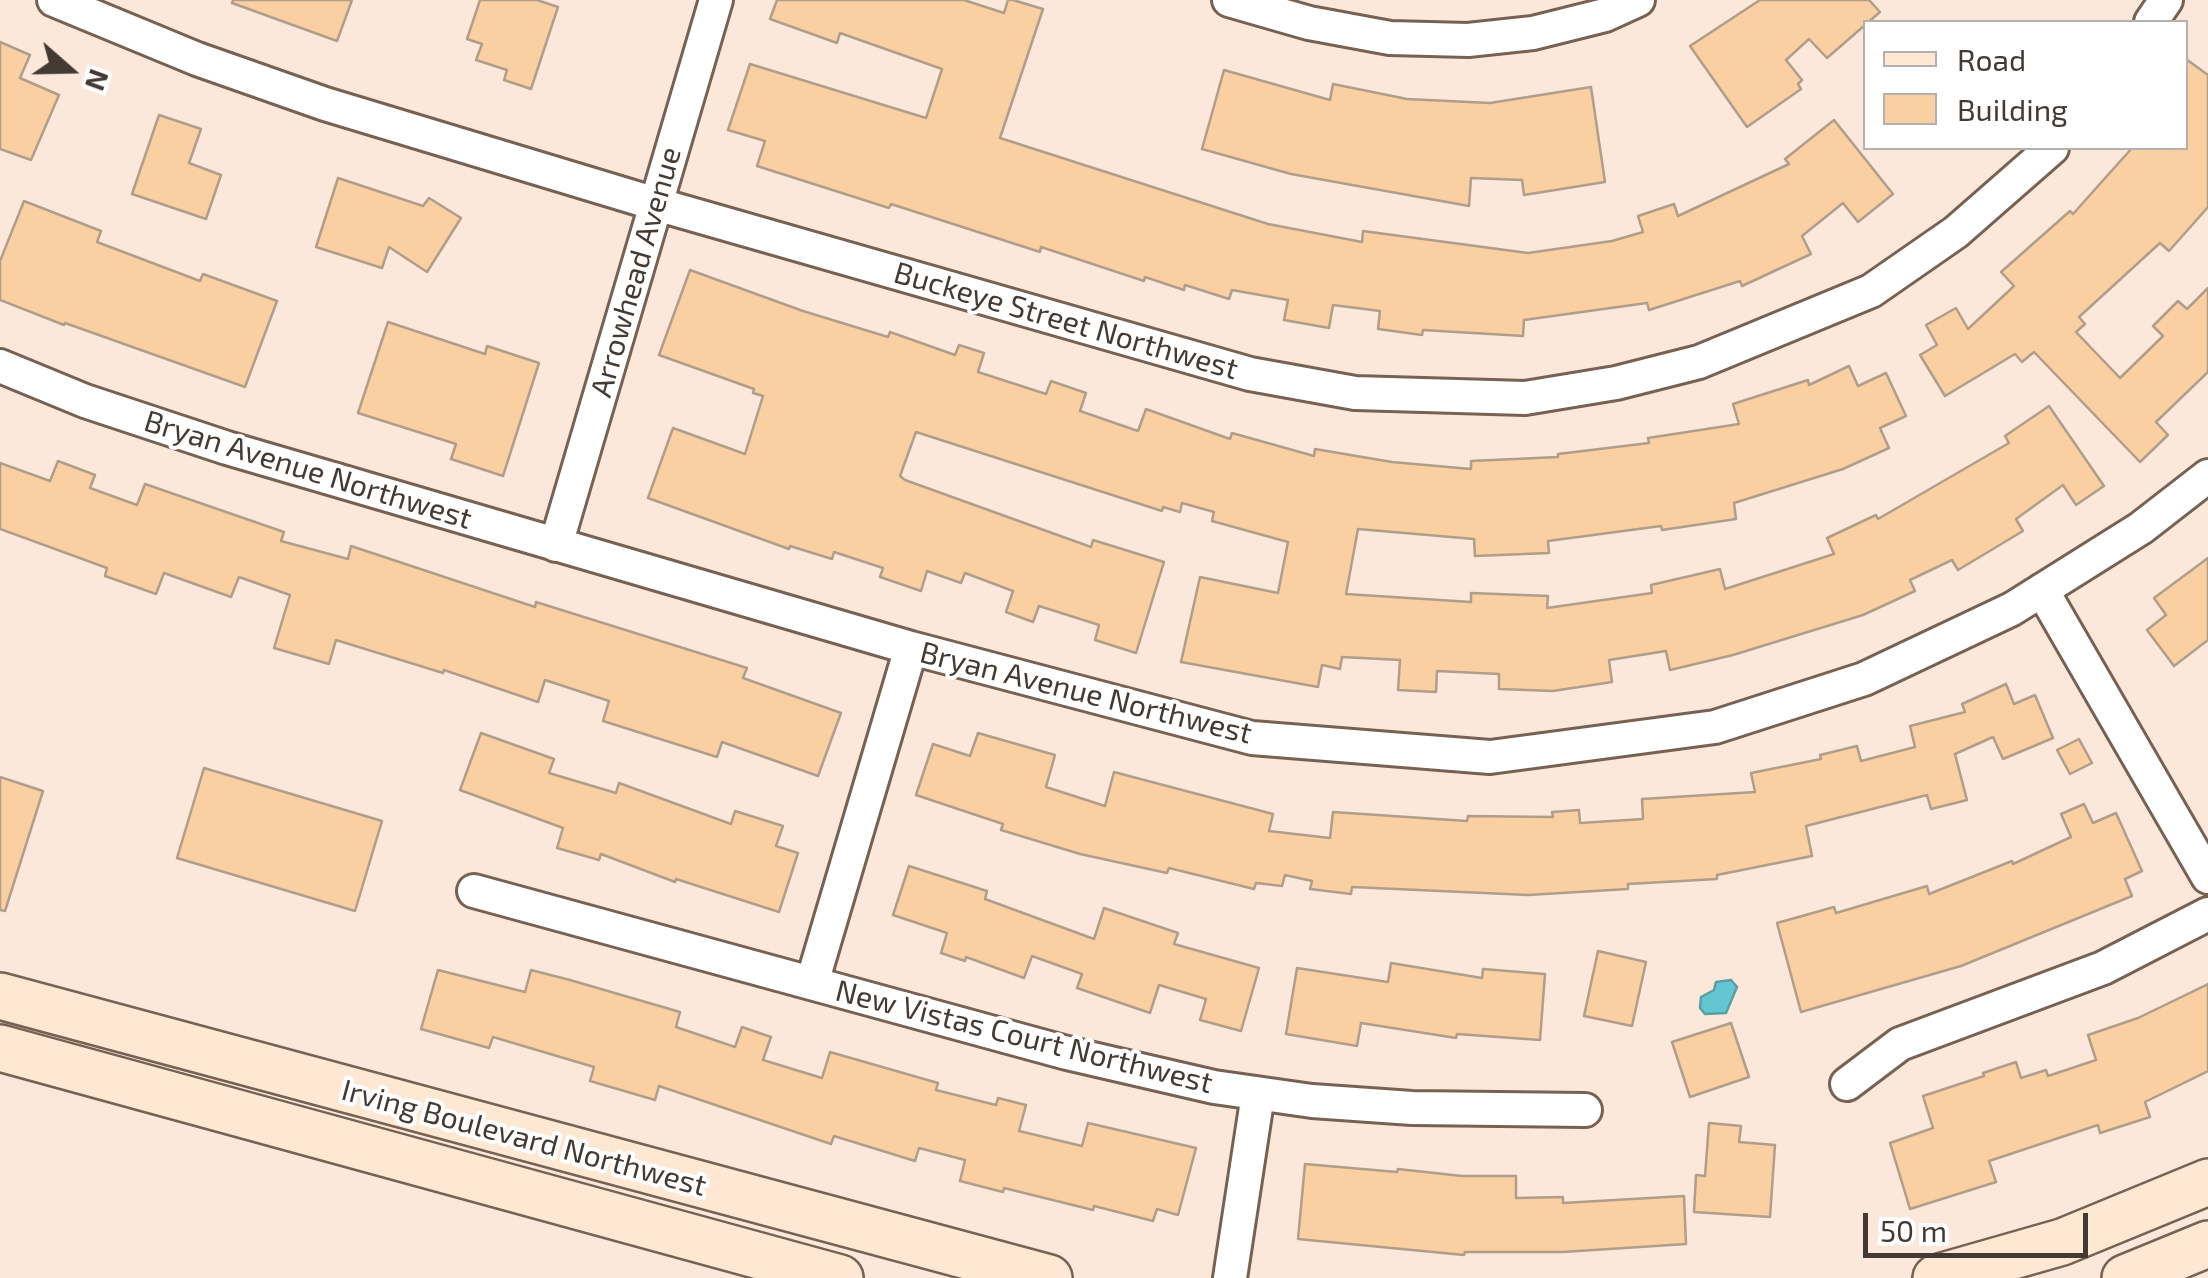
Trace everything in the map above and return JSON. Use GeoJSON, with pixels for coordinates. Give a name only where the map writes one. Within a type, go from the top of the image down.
{"type":"FeatureCollection","features":[{"type":"Feature","properties":{"kind":"street","name":"Buckeye Street Northwest"},"geometry":{"type":"LineString","coordinates":[[54,0],[198,60],[325,104],[656,204],[1250,374],[1355,393],[1525,398],[1616,383],[1699,362],[1872,291],[1956,232],[2050,150]]}},
{"type":"Feature","properties":{"kind":"street","name":"Arrowhead Avenue"},"geometry":{"type":"LineString","coordinates":[[556,545],[716,0]]}},
{"type":"Feature","properties":{"kind":"street"},"geometry":{"type":"LineString","coordinates":[[1229,0],[1308,23],[1374,35],[1468,40],[1533,33],[1605,15],[1638,0]]}},
{"type":"Feature","properties":{"kind":"street","name":"Bryan Avenue Northwest"},"geometry":{"type":"LineString","coordinates":[[0,366],[85,401],[227,448],[911,648],[1252,738],[1490,757],[1715,727],[1864,679],[2012,609],[2142,528],[2208,476]]}},
{"type":"Feature","properties":{"kind":"street"},"geometry":{"type":"LineString","coordinates":[[2042,590],[2208,877]]}},
{"type":"Feature","properties":{"kind":"street"},"geometry":{"type":"LineString","coordinates":[[812,982],[911,648]]}},
{"type":"Feature","properties":{"kind":"street","name":"New Vistas Court Northwest"},"geometry":{"type":"LineString","coordinates":[[474,891],[1084,1058],[1258,1094],[1412,1108],[1586,1110]]}},
{"type":"Feature","properties":{"kind":"street"},"geometry":{"type":"LineString","coordinates":[[1847,1084],[1900,1044],[2103,968],[2208,914]]}},
{"type":"Feature","properties":{"kind":"street","name":"Irving Boulevard Northwest"},"geometry":{"type":"LineString","coordinates":[[0,996],[1049,1278]]}},
{"type":"Feature","properties":{"kind":"street","name":"Irving Boulevard Northwest"},"geometry":{"type":"LineString","coordinates":[[0,1048],[840,1278]]}},
{"type":"Feature","properties":{"kind":"street"},"geometry":{"type":"LineString","coordinates":[[1230,1278],[1258,1094]]}},
{"type":"Feature","properties":{"kind":"street"},"geometry":{"type":"LineString","coordinates":[[1936,1278],[2062,1242],[2208,1182]]}},
{"type":"Feature","properties":{"kind":"street"},"geometry":{"type":"LineString","coordinates":[[2138,1211],[2149,1274],[2208,1244]]}},
{"type":"Feature","properties":{"kind":"water"},"geometry":{"type":"Polygon","coordinates":[[[1731,980],[1737,987],[1726,1013],[1705,1014],[1700,1008],[1701,997],[1714,990],[1716,982],[1731,980]]]}},
{"type":"Feature","properties":{"kind":"building"},"geometry":{"type":"Polygon","coordinates":[[[352,0],[337,41],[232,3],[352,0]]]}},
{"type":"Feature","properties":{"kind":"building"},"geometry":{"type":"Polygon","coordinates":[[[480,0],[537,0],[558,7],[531,89],[504,80],[507,70],[476,60],[482,44],[467,39],[480,0]]]}},
{"type":"Feature","properties":{"kind":"building"},"geometry":{"type":"Polygon","coordinates":[[[777,0],[964,0],[1004,13],[1008,0],[1013,0],[1043,9],[1000,138],[1268,224],[1362,242],[1363,231],[1528,253],[1612,241],[1643,232],[1638,216],[1674,204],[1678,216],[1789,164],[1785,159],[1834,120],[1893,194],[1858,222],[1843,203],[1802,236],[1811,254],[1742,286],[1740,281],[1649,310],[1647,303],[1524,320],[1523,336],[1423,330],[1422,335],[1378,329],[1380,311],[1333,305],[1329,328],[1284,320],[1288,300],[1232,290],[1229,299],[1185,285],[1184,290],[1145,277],[1144,281],[1041,247],[1040,252],[757,166],[765,141],[728,130],[750,64],[926,118],[942,69],[840,33],[837,43],[770,19],[777,0]]]}},
{"type":"Feature","properties":{"kind":"building"},"geometry":{"type":"Polygon","coordinates":[[[1760,0],[1869,0],[1880,12],[1871,20],[1863,20],[1863,27],[1827,58],[1809,39],[1786,60],[1802,80],[1798,84],[1801,89],[1747,127],[1690,46],[1760,0]]]}},
{"type":"Feature","properties":{"kind":"building"},"geometry":{"type":"Polygon","coordinates":[[[0,42],[30,55],[20,78],[59,95],[31,160],[0,149],[0,42]]]}},
{"type":"Feature","properties":{"kind":"building"},"geometry":{"type":"Polygon","coordinates":[[[2188,60],[2208,75],[2208,207],[2169,251],[2160,243],[2079,317],[2085,324],[2076,332],[2120,378],[2163,336],[2153,326],[2178,301],[2187,309],[2208,288],[2208,372],[2156,422],[2168,435],[2140,462],[2034,352],[2022,362],[2015,354],[1945,396],[1920,355],[1937,345],[1926,325],[1956,308],[1968,329],[2014,286],[2001,272],[2070,211],[2073,214],[2130,150],[2188,150],[2188,60]]]}},
{"type":"Feature","properties":{"kind":"building"},"geometry":{"type":"Polygon","coordinates":[[[1224,70],[1330,100],[1333,84],[1407,99],[1490,103],[1591,87],[1605,182],[1524,195],[1522,180],[1471,178],[1469,206],[1291,174],[1202,149],[1224,70]]]}},
{"type":"Feature","properties":{"kind":"building"},"geometry":{"type":"Polygon","coordinates":[[[159,115],[201,129],[189,163],[221,175],[206,219],[132,194],[159,115]]]}},
{"type":"Feature","properties":{"kind":"building"},"geometry":{"type":"Polygon","coordinates":[[[338,178],[423,206],[429,198],[461,218],[427,272],[389,247],[382,268],[316,247],[338,178]]]}},
{"type":"Feature","properties":{"kind":"building"},"geometry":{"type":"Polygon","coordinates":[[[24,201],[101,231],[97,242],[200,281],[203,274],[277,301],[245,387],[0,300],[0,261],[24,201]]]}},
{"type":"Feature","properties":{"kind":"building"},"geometry":{"type":"Polygon","coordinates":[[[690,270],[888,337],[890,332],[955,355],[959,345],[984,353],[978,372],[1046,394],[1051,381],[1086,393],[1080,411],[1138,431],[1146,409],[1230,439],[1232,433],[1314,456],[1315,449],[1392,462],[1471,469],[1471,461],[1558,457],[1649,443],[1648,438],[1739,424],[1733,404],[1808,380],[1809,385],[1849,366],[1858,386],[1886,373],[1906,416],[1880,428],[1889,448],[1843,469],[1734,503],[1736,519],[1548,541],[1549,553],[1475,556],[1474,539],[1358,529],[1346,594],[1471,602],[1471,593],[1548,596],[1547,608],[1652,593],[1651,585],[1720,569],[1725,589],[1834,554],[1827,538],[1876,515],[1878,519],[2009,443],[2005,436],[2049,406],[2104,486],[2076,505],[2063,485],[2016,519],[2023,531],[1958,570],[1952,560],[1910,580],[1915,591],[1863,615],[1733,655],[1670,670],[1666,651],[1609,660],[1612,682],[1553,691],[1499,689],[1499,674],[1437,671],[1436,692],[1398,690],[1400,660],[1342,657],[1340,669],[1322,665],[1318,687],[1181,662],[1200,577],[1278,593],[1288,542],[1212,521],[1214,512],[1182,503],[1180,512],[1163,507],[1162,511],[916,432],[900,476],[905,480],[1091,547],[1093,540],[1164,562],[1136,653],[1095,640],[1099,625],[1039,606],[1033,622],[1006,612],[1013,591],[965,573],[961,583],[927,571],[921,591],[880,577],[883,568],[834,552],[832,559],[790,546],[789,549],[648,498],[673,428],[745,454],[763,396],[753,393],[754,389],[659,355],[690,270]]]}},
{"type":"Feature","properties":{"kind":"building"},"geometry":{"type":"Polygon","coordinates":[[[388,322],[485,354],[487,346],[539,363],[503,476],[451,459],[456,444],[358,413],[388,322]]]}},
{"type":"Feature","properties":{"kind":"building"},"geometry":{"type":"Polygon","coordinates":[[[58,461],[95,475],[90,488],[137,505],[145,484],[284,532],[281,541],[348,559],[351,546],[535,607],[536,602],[747,668],[743,678],[841,713],[818,776],[722,742],[717,757],[603,721],[609,701],[545,680],[538,702],[444,670],[443,673],[336,640],[329,664],[274,648],[290,595],[239,577],[231,597],[164,573],[156,594],[105,576],[107,568],[0,529],[0,463],[50,481],[58,461]]]}},
{"type":"Feature","properties":{"kind":"building"},"geometry":{"type":"Polygon","coordinates":[[[2208,558],[2208,640],[2174,666],[2147,630],[2166,615],[2154,598],[2208,558]]]}},
{"type":"Feature","properties":{"kind":"building"},"geometry":{"type":"Polygon","coordinates":[[[2006,684],[2014,704],[2035,695],[2053,738],[2003,759],[1993,737],[1955,754],[1967,800],[1931,809],[1927,795],[1806,826],[1812,856],[1717,875],[1717,879],[1628,884],[1628,889],[1528,895],[1352,887],[1351,894],[1310,889],[1312,881],[1285,875],[1282,886],[1256,883],[1254,889],[1169,868],[1167,873],[1080,854],[1001,830],[1003,824],[916,795],[933,744],[970,756],[978,733],[1055,755],[1046,787],[1105,806],[1114,772],[1273,814],[1269,831],[1330,838],[1333,812],[1467,821],[1468,816],[1553,817],[1552,812],[1579,810],[1580,823],[1643,819],[1642,799],[1755,792],[1751,773],[1821,759],[1820,755],[1857,746],[1861,761],[1915,747],[1910,726],[1965,712],[1962,704],[2006,684]]]}},
{"type":"Feature","properties":{"kind":"building"},"geometry":{"type":"Polygon","coordinates":[[[481,733],[554,759],[549,773],[616,793],[619,783],[731,824],[735,811],[783,826],[776,846],[798,853],[779,912],[676,879],[675,882],[601,854],[599,860],[557,848],[563,828],[460,790],[481,733]]]}},
{"type":"Feature","properties":{"kind":"building"},"geometry":{"type":"Polygon","coordinates":[[[2079,739],[2092,763],[2070,774],[2057,750],[2079,739]]]}},
{"type":"Feature","properties":{"kind":"building"},"geometry":{"type":"Polygon","coordinates":[[[204,768],[382,821],[355,911],[177,858],[204,768]]]}},
{"type":"Feature","properties":{"kind":"building"},"geometry":{"type":"Polygon","coordinates":[[[0,777],[43,791],[5,911],[0,910],[0,777]]]}},
{"type":"Feature","properties":{"kind":"building"},"geometry":{"type":"Polygon","coordinates":[[[2084,804],[2093,823],[2116,813],[2142,871],[2125,879],[2132,896],[1961,966],[1801,1012],[1777,923],[1834,907],[1836,913],[1927,886],[1929,894],[2012,861],[2013,864],[2071,837],[2061,814],[2084,804]]]}},
{"type":"Feature","properties":{"kind":"building"},"geometry":{"type":"Polygon","coordinates":[[[909,866],[987,891],[985,899],[1094,939],[1104,908],[1178,933],[1174,944],[1259,968],[1241,1031],[1200,1020],[1206,999],[1159,985],[1150,1013],[1077,988],[1082,974],[1032,956],[1024,978],[966,957],[965,961],[941,953],[947,933],[893,915],[909,866]]]}},
{"type":"Feature","properties":{"kind":"building"},"geometry":{"type":"Polygon","coordinates":[[[1598,951],[1646,962],[1632,1026],[1584,1016],[1598,951]]]}},
{"type":"Feature","properties":{"kind":"building"},"geometry":{"type":"Polygon","coordinates":[[[1391,963],[1482,978],[1483,969],[1545,974],[1540,1040],[1457,1034],[1456,1038],[1361,1023],[1357,1046],[1286,1034],[1297,968],[1388,982],[1391,963]]]}},
{"type":"Feature","properties":{"kind":"building"},"geometry":{"type":"Polygon","coordinates":[[[438,970],[525,992],[531,970],[570,980],[680,1012],[676,1027],[735,1047],[742,1027],[771,1037],[763,1060],[822,1078],[830,1052],[938,1083],[936,1090],[996,1105],[998,1098],[1026,1105],[1019,1131],[1082,1146],[1088,1123],[1196,1148],[1178,1215],[1157,1209],[1153,1221],[1004,1188],[1003,1192],[960,1181],[965,1160],[919,1148],[915,1161],[834,1136],[831,1144],[659,1086],[655,1100],[590,1081],[594,1067],[493,1037],[489,1048],[421,1029],[438,970]]]}},
{"type":"Feature","properties":{"kind":"building"},"geometry":{"type":"Polygon","coordinates":[[[2208,984],[2208,1071],[2145,1102],[2150,1117],[2100,1133],[2098,1125],[1989,1161],[1996,1182],[1910,1209],[1890,1143],[1933,1128],[1923,1096],[2016,1062],[2021,1078],[2046,1070],[2048,1076],[2096,1060],[2088,1035],[2138,1018],[2208,984]]]}},
{"type":"Feature","properties":{"kind":"building"},"geometry":{"type":"Polygon","coordinates":[[[1731,1023],[1749,1077],[1690,1097],[1672,1042],[1731,1023]]]}},
{"type":"Feature","properties":{"kind":"building"},"geometry":{"type":"Polygon","coordinates":[[[1709,1123],[1741,1126],[1739,1142],[1775,1145],[1770,1217],[1694,1212],[1696,1175],[1705,1176],[1709,1123]]]}},
{"type":"Feature","properties":{"kind":"building"},"geometry":{"type":"Polygon","coordinates":[[[1305,1164],[1462,1176],[1516,1176],[1516,1198],[1563,1197],[1563,1203],[1684,1196],[1686,1244],[1464,1255],[1298,1239],[1305,1164]]]}}]}
